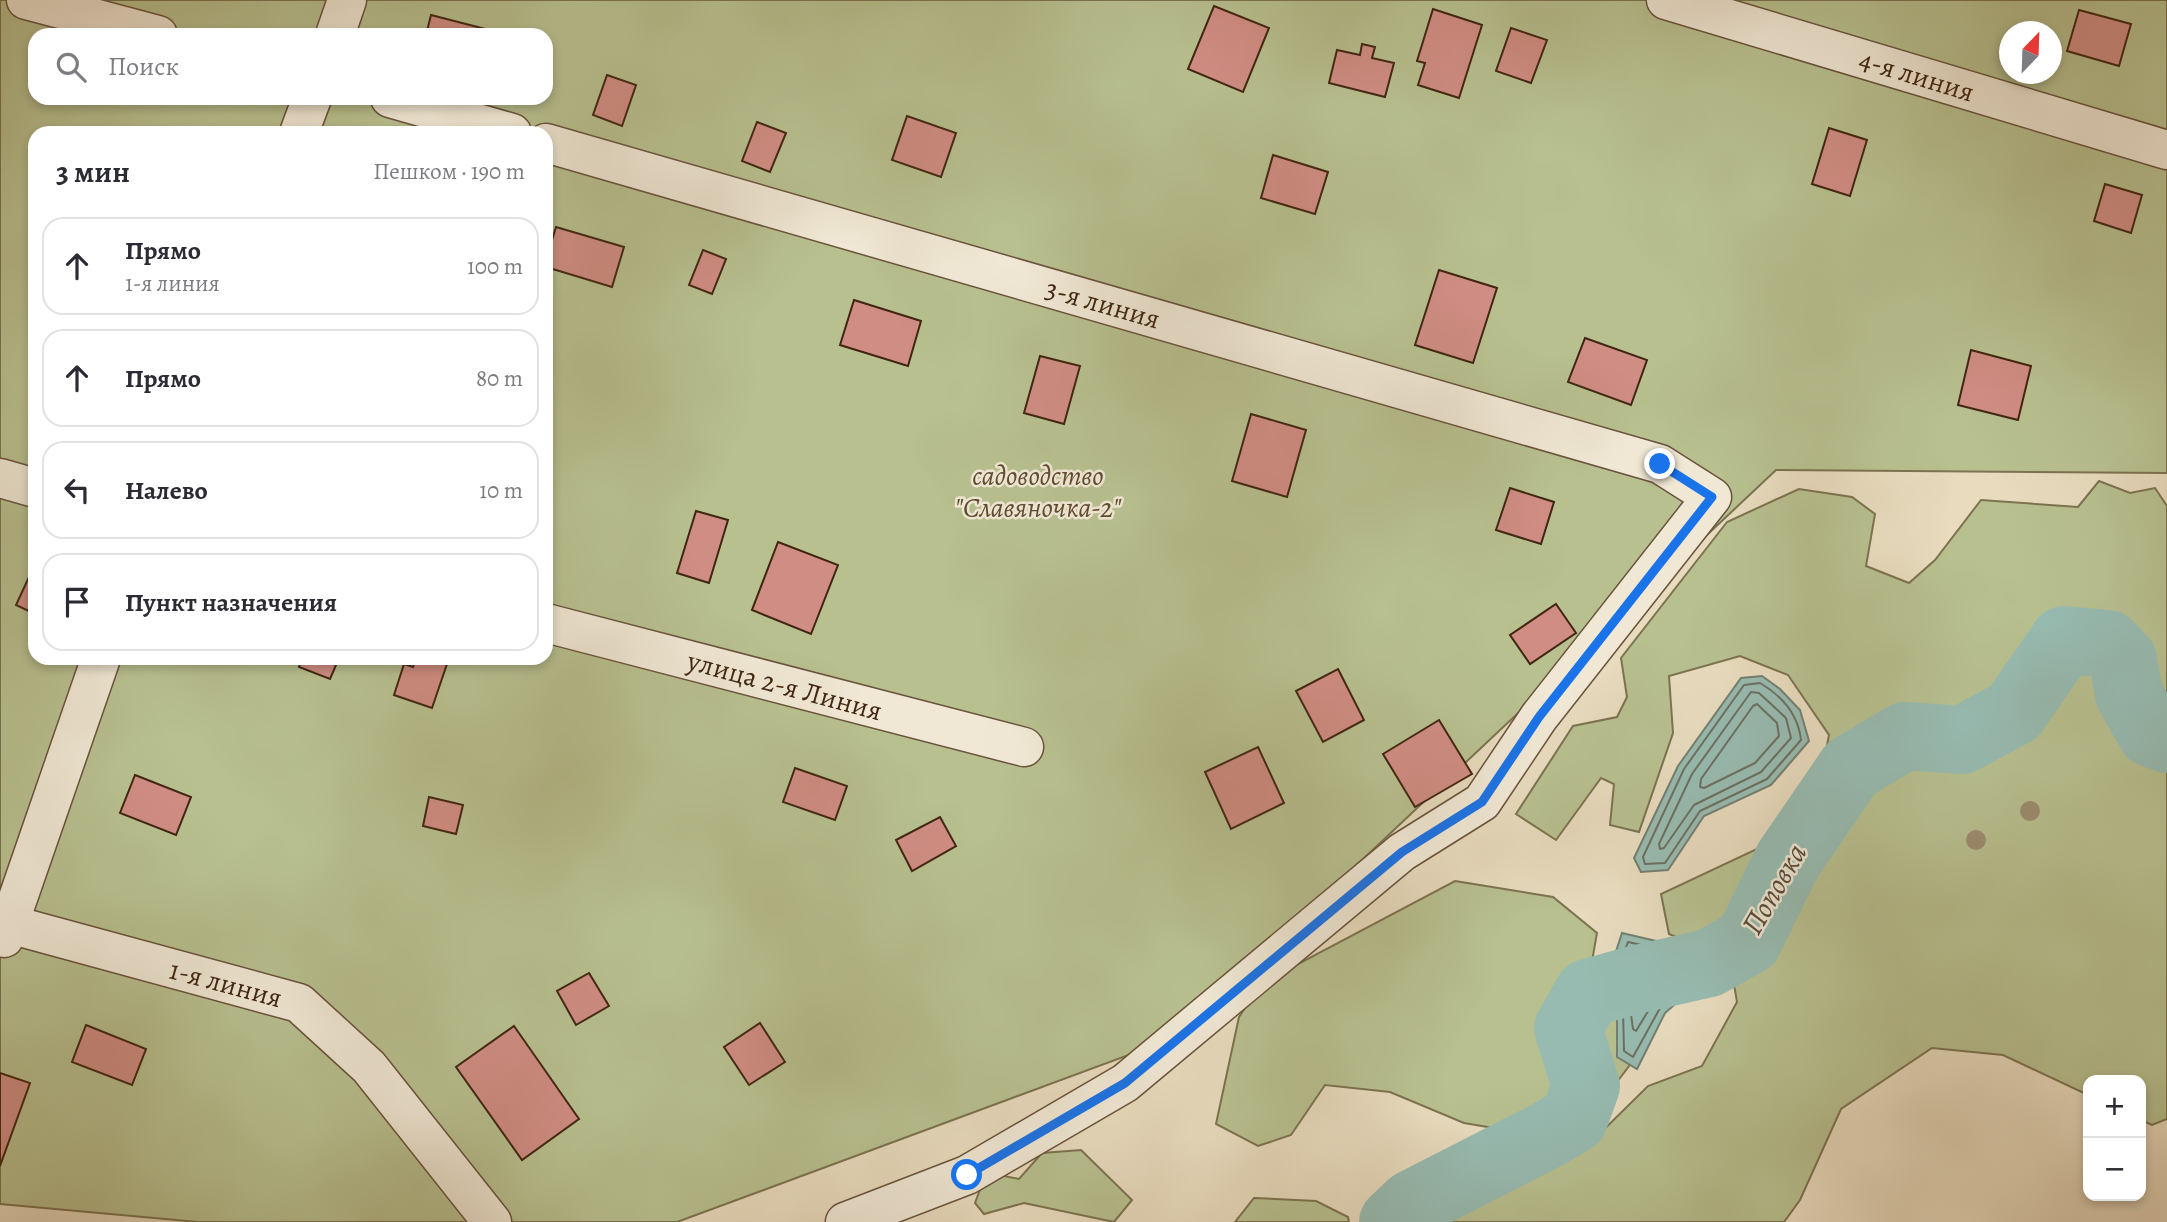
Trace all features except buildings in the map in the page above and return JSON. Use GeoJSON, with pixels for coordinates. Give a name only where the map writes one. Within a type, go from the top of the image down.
{"type":"FeatureCollection","features":[{"type":"Feature","properties":{"kind":"street"},"geometry":{"type":"LineString","coordinates":[[26,0],[132,28]]}},
{"type":"Feature","properties":{"kind":"street"},"geometry":{"type":"LineString","coordinates":[[337,28],[347,0]]}},
{"type":"Feature","properties":{"kind":"street","name":"4-я линия"},"geometry":{"type":"LineString","coordinates":[[1666,0],[2167,150]]}},
{"type":"Feature","properties":{"kind":"street"},"geometry":{"type":"LineString","coordinates":[[302,126],[309,105]]}},
{"type":"Feature","properties":{"kind":"street"},"geometry":{"type":"LineString","coordinates":[[414,105],[488,126]]}},
{"type":"Feature","properties":{"kind":"street","name":"3-я линия"},"geometry":{"type":"LineString","coordinates":[[553,145],[1660,464],[1712,497],[1539,717],[1482,802],[1402,852],[1125,1083],[967,1175],[845,1222]]}},
{"type":"Feature","properties":{"kind":"street"},"geometry":{"type":"LineString","coordinates":[[0,478],[28,486]]}},
{"type":"Feature","properties":{"kind":"street","name":"улица 2-я Линия"},"geometry":{"type":"LineString","coordinates":[[553,625],[1024,747]]}},
{"type":"Feature","properties":{"kind":"street"},"geometry":{"type":"LineString","coordinates":[[3,938],[99,665]]}},
{"type":"Feature","properties":{"kind":"street","name":"1-я линия"},"geometry":{"type":"LineString","coordinates":[[3,938],[299,1003],[369,1068],[492,1222]]}},
{"type":"Feature","properties":{"kind":"green space","name":"садоводство \"Славяночка-2\""},"geometry":{"type":"Polygon","coordinates":[[[0,0],[2167,0],[2167,473],[1776,470],[1172,1039],[677,1222],[198,1222],[0,1204],[0,0]]]}},
{"type":"Feature","properties":{"kind":"green space"},"geometry":{"type":"Polygon","coordinates":[[[2099,481],[2130,493],[2155,488],[2167,506],[2167,1119],[2152,1125],[2146,1122],[2146,1075],[2083,1075],[2083,1093],[2003,1055],[1932,1048],[1841,1109],[1800,1200],[1784,1222],[1427,1222],[1430,1214],[1514,1161],[1578,1155],[1648,1086],[1702,1066],[1737,1002],[1730,960],[1669,934],[1661,894],[1812,823],[1829,735],[1788,675],[1740,656],[1669,676],[1673,733],[1639,832],[1610,825],[1614,784],[1601,778],[1556,840],[1516,814],[1573,726],[1617,717],[1627,697],[1621,658],[1727,522],[1799,489],[1852,497],[1875,514],[1866,566],[1909,583],[1935,560],[1981,500],[2078,507],[2099,481]]]}},
{"type":"Feature","properties":{"kind":"green space"},"geometry":{"type":"Polygon","coordinates":[[[1455,881],[1553,897],[1597,933],[1584,1007],[1628,1021],[1633,1061],[1600,1104],[1535,1135],[1464,1123],[1390,1092],[1325,1085],[1291,1135],[1258,1146],[1216,1124],[1239,1017],[1262,983],[1455,881]]]}},
{"type":"Feature","properties":{"kind":"green space"},"geometry":{"type":"Polygon","coordinates":[[[1081,1150],[1132,1200],[1114,1222],[1024,1203],[984,1214],[975,1203],[982,1184],[994,1174],[1019,1179],[1042,1153],[1081,1150]]]}},
{"type":"Feature","properties":{"kind":"green space"},"geometry":{"type":"Polygon","coordinates":[[[1254,1198],[1316,1201],[1348,1217],[1349,1222],[1235,1222],[1254,1198]]]}},
{"type":"Feature","properties":{"kind":"water"},"geometry":{"type":"Polygon","coordinates":[[[1762,676],[1780,689],[1800,710],[1809,741],[1771,785],[1704,816],[1668,870],[1641,872],[1634,858],[1678,766],[1741,678],[1762,676]]]}},
{"type":"Feature","properties":{"kind":"water"},"geometry":{"type":"Polygon","coordinates":[[[1622,933],[1708,953],[1709,974],[1665,1013],[1637,1069],[1617,1057],[1617,1014],[1588,993],[1608,976],[1622,933]]]}},
{"type":"Feature","properties":{"kind":"waterway","name":"Поповка"},"geometry":{"type":"LineString","coordinates":[[1393,1222],[1412,1204],[1574,1119],[1586,1086],[1568,1028],[1588,993],[1709,963],[1748,941],[1788,860],[1851,768],[1905,736],[1962,740],[2014,712],[2064,640],[2108,644],[2123,660],[2129,694],[2151,733],[2167,739]]}},
{"type":"Feature","properties":{"kind":"route"},"geometry":{"type":"LineString","coordinates":[[967,1175],[1125,1083],[1402,852],[1482,802],[1539,717],[1712,497],[1660,464]]}}]}
